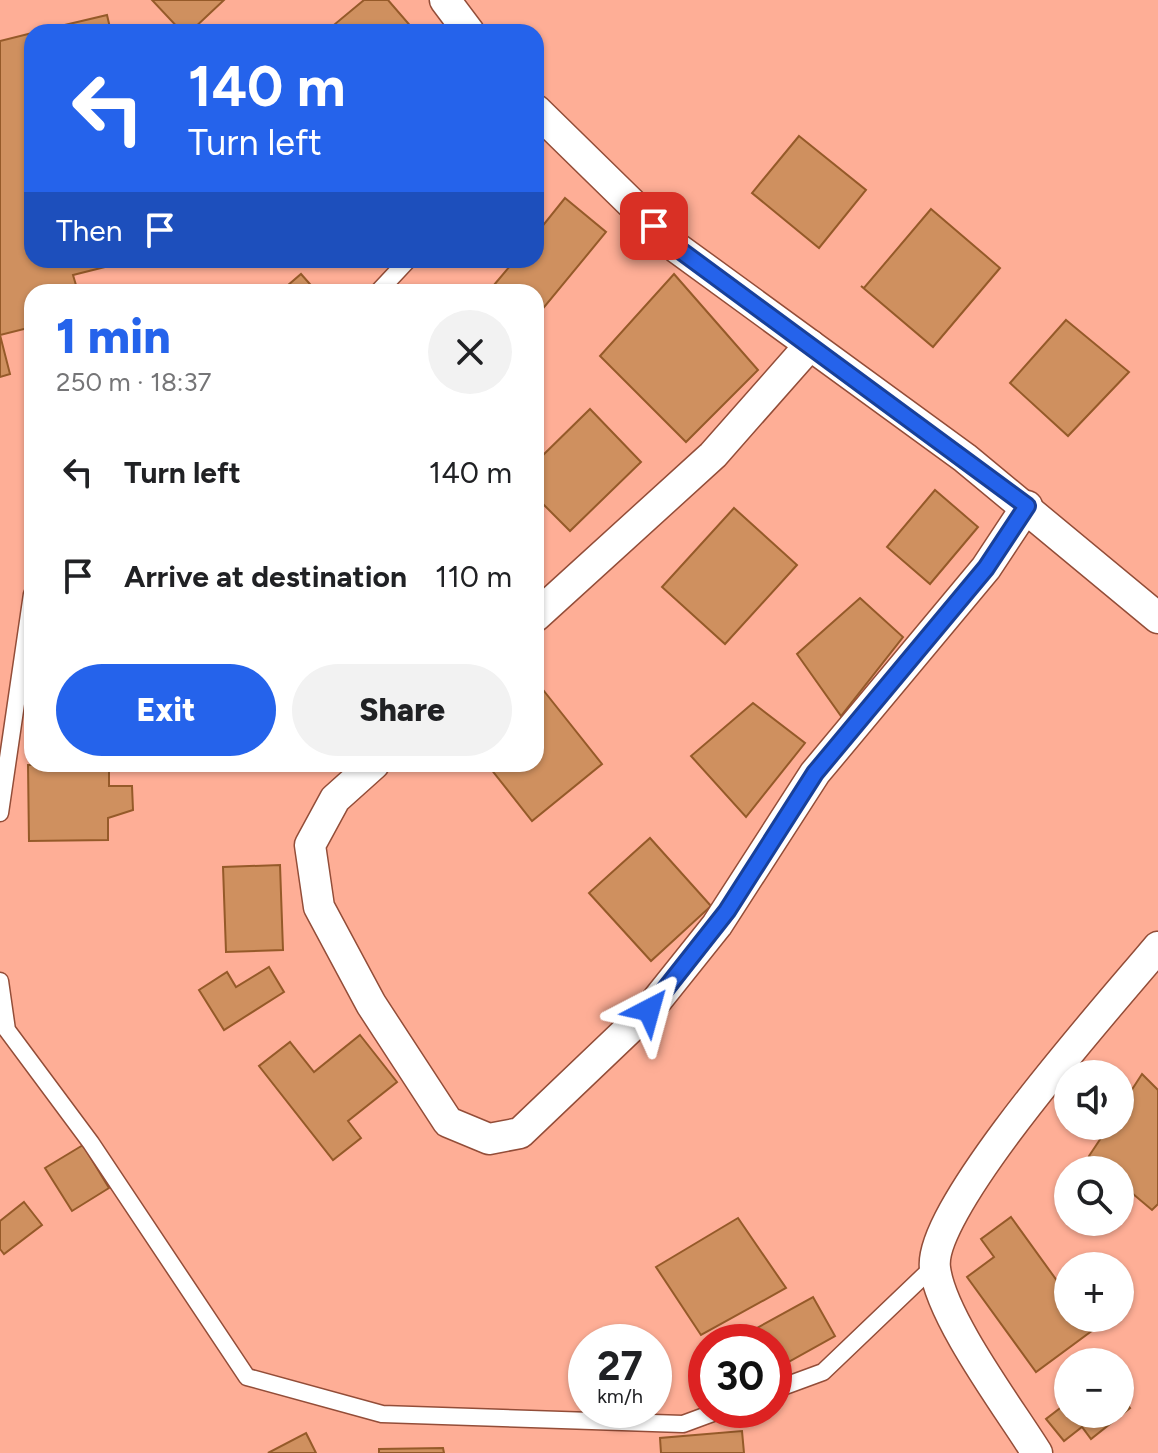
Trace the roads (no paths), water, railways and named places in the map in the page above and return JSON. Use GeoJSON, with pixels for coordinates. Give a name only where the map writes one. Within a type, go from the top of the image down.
{"type":"FeatureCollection","features":[{"type":"Feature","properties":{"kind":"street"},"geometry":{"type":"LineString","coordinates":[[445,0],[463,24]]}},
{"type":"Feature","properties":{"kind":"street"},"geometry":{"type":"LineString","coordinates":[[544,123],[677,248],[1027,506],[1158,618]]}},
{"type":"Feature","properties":{"kind":"street"},"geometry":{"type":"LineString","coordinates":[[544,609],[713,455],[810,345]]}},
{"type":"Feature","properties":{"kind":"street"},"geometry":{"type":"LineString","coordinates":[[365,772],[335,799],[310,845],[319,907],[371,1004],[448,1122],[489,1139],[520,1133],[649,1010],[723,916],[815,773],[986,568],[1027,506]]}},
{"type":"Feature","properties":{"kind":"street"},"geometry":{"type":"LineString","coordinates":[[1037,1453],[957,1326],[934,1266],[949,1217],[990,1153],[1158,947]]}},
{"type":"Feature","properties":{"kind":"lane"},"geometry":{"type":"LineString","coordinates":[[386,284],[400,268]]}},
{"type":"Feature","properties":{"kind":"lane"},"geometry":{"type":"LineString","coordinates":[[0,813],[24,649]]}},
{"type":"Feature","properties":{"kind":"lane"},"geometry":{"type":"LineString","coordinates":[[0,981],[7,1030],[91,1143],[247,1377],[382,1414],[688,1422]]}},
{"type":"Feature","properties":{"kind":"lane"},"geometry":{"type":"LineString","coordinates":[[792,1383],[823,1372],[934,1266]]}}]}
